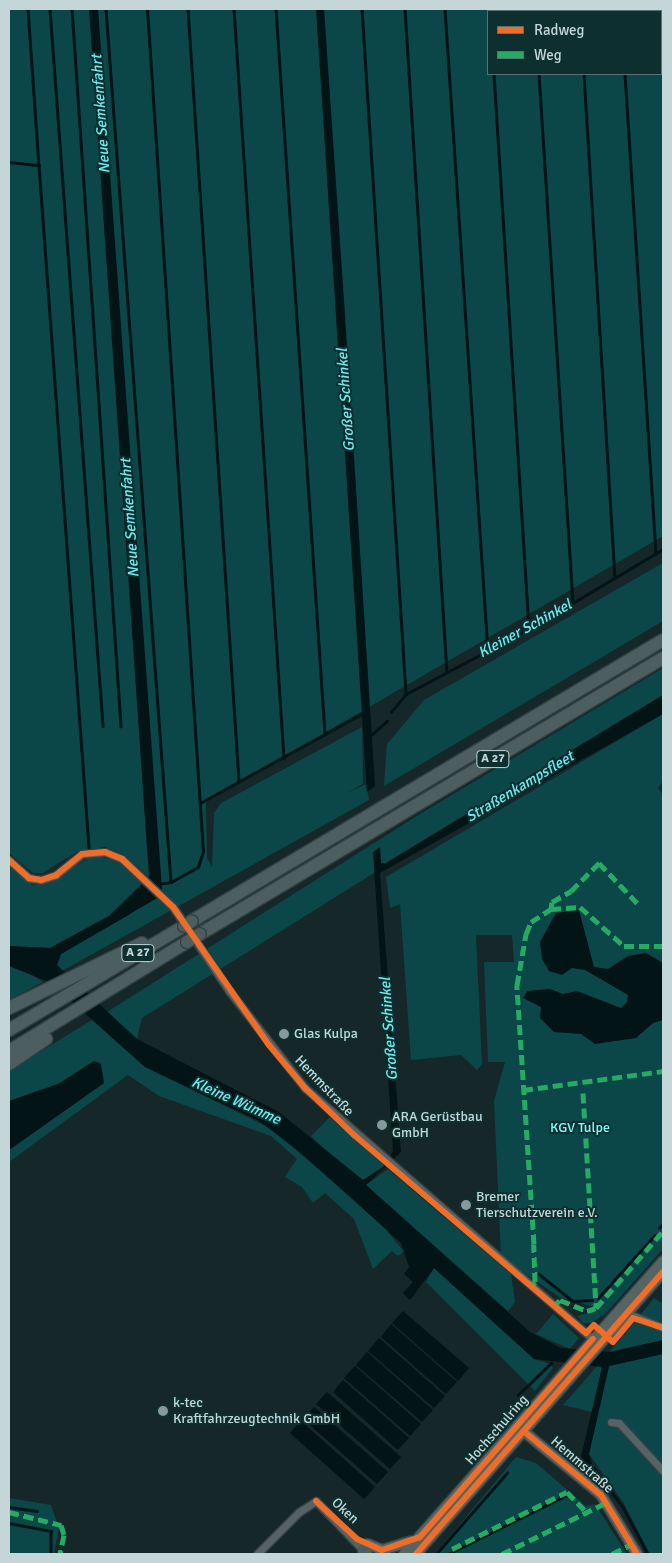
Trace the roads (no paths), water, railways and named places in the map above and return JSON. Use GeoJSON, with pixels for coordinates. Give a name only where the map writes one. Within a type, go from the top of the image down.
{"type":"FeatureCollection","features":[{"type":"Feature","properties":{"kind":"highway","name":"A 27"},"geometry":{"type":"LineString","coordinates":[[9,1030],[663,640]]}},
{"type":"Feature","properties":{"kind":"highway","name":"A 27"},"geometry":{"type":"LineString","coordinates":[[65,1022],[200,934],[663,658]]}},
{"type":"Feature","properties":{"kind":"highway"},"geometry":{"type":"LineString","coordinates":[[9,1008],[91,966],[183,926]]}},
{"type":"Feature","properties":{"kind":"highway"},"geometry":{"type":"LineString","coordinates":[[9,1051],[65,1022]]}},
{"type":"Feature","properties":{"kind":"highway"},"geometry":{"type":"LineString","coordinates":[[9,1064],[65,1022]]}},
{"type":"Feature","properties":{"kind":"street","name":"Hemmstraße"},"geometry":{"type":"LineString","coordinates":[[9,860],[29,878],[56,875],[82,854],[106,852],[147,880],[160,893],[299,1081],[389,1164],[593,1339],[600,1348]]}},
{"type":"Feature","properties":{"kind":"street","name":"Hochschulring"},"geometry":{"type":"LineString","coordinates":[[416,1554],[522,1429],[593,1339],[663,1261]]}},
{"type":"Feature","properties":{"kind":"street","name":"Hochschulring"},"geometry":{"type":"LineString","coordinates":[[404,1554],[585,1365],[663,1272]]}},
{"type":"Feature","properties":{"kind":"street"},"geometry":{"type":"LineString","coordinates":[[629,1314],[663,1328]]}},
{"type":"Feature","properties":{"kind":"street"},"geometry":{"type":"LineString","coordinates":[[611,1422],[619,1423],[663,1471]]}},
{"type":"Feature","properties":{"kind":"street","name":"Hemmstraße"},"geometry":{"type":"LineString","coordinates":[[522,1429],[601,1495],[637,1554]]}},
{"type":"Feature","properties":{"kind":"street","name":"Oken"},"geometry":{"type":"LineString","coordinates":[[257,1554],[298,1512],[316,1501],[357,1539],[366,1551],[379,1554]]}},
{"type":"Feature","properties":{"kind":"street"},"geometry":{"type":"LineString","coordinates":[[366,1551],[392,1549],[420,1537]]}},
{"type":"Feature","properties":{"kind":"water"},"geometry":{"type":"Polygon","coordinates":[[[89,9],[98,9],[162,889],[159,897],[61,954],[57,965],[137,1039],[279,1112],[363,1180],[383,1167],[393,1151],[373,852],[380,847],[381,863],[386,863],[663,695],[663,714],[380,873],[401,1152],[366,1185],[530,1332],[561,1348],[611,1352],[663,1340],[663,1354],[609,1366],[589,1454],[594,1470],[581,1457],[602,1367],[534,1359],[434,1268],[410,1300],[403,1293],[413,1282],[404,1274],[409,1267],[401,1243],[300,1152],[259,1121],[145,1067],[51,983],[9,966],[9,946],[50,948],[109,916],[149,877],[89,9]]]}},
{"type":"Feature","properties":{"kind":"water","name":"Großer Schinkel"},"geometry":{"type":"Polygon","coordinates":[[[316,9],[324,9],[344,300],[375,786],[367,792],[316,9]]]}},
{"type":"Feature","properties":{"kind":"water"},"geometry":{"type":"Polygon","coordinates":[[[579,910],[594,967],[608,969],[628,956],[646,953],[663,963],[663,1020],[653,1023],[636,1038],[595,1044],[581,1034],[554,1032],[540,1018],[541,1007],[523,998],[527,991],[550,989],[563,994],[577,991],[621,1008],[627,1002],[628,995],[585,970],[572,968],[562,975],[549,971],[542,959],[540,942],[556,913],[579,910]]]}},
{"type":"Feature","properties":{"kind":"water"},"geometry":{"type":"Polygon","coordinates":[[[94,1061],[101,1064],[104,1083],[9,1150],[9,1101],[58,1084],[94,1061]]]}},
{"type":"Feature","properties":{"kind":"water"},"geometry":{"type":"Polygon","coordinates":[[[403,1311],[469,1368],[458,1381],[392,1323],[403,1311]]]}},
{"type":"Feature","properties":{"kind":"water"},"geometry":{"type":"Polygon","coordinates":[[[391,1324],[457,1382],[446,1394],[381,1337],[391,1324]]]}},
{"type":"Feature","properties":{"kind":"water"},"geometry":{"type":"Polygon","coordinates":[[[379,1338],[445,1396],[434,1408],[368,1351],[379,1338]]]}},
{"type":"Feature","properties":{"kind":"water"},"geometry":{"type":"Polygon","coordinates":[[[367,1352],[433,1410],[422,1422],[356,1365],[367,1352]]]}},
{"type":"Feature","properties":{"kind":"water"},"geometry":{"type":"Polygon","coordinates":[[[355,1366],[421,1424],[410,1436],[344,1378],[355,1366]]]}},
{"type":"Feature","properties":{"kind":"water"},"geometry":{"type":"Polygon","coordinates":[[[343,1380],[409,1438],[398,1450],[333,1392],[343,1380]]]}},
{"type":"Feature","properties":{"kind":"water"},"geometry":{"type":"Polygon","coordinates":[[[327,1392],[401,1457],[390,1469],[316,1404],[327,1392]]]}},
{"type":"Feature","properties":{"kind":"water"},"geometry":{"type":"Polygon","coordinates":[[[314,1407],[388,1472],[377,1484],[303,1419],[314,1407]]]}},
{"type":"Feature","properties":{"kind":"water"},"geometry":{"type":"Polygon","coordinates":[[[301,1421],[375,1487],[364,1499],[290,1433],[301,1421]]]}},
{"type":"Feature","properties":{"kind":"waterway"},"geometry":{"type":"LineString","coordinates":[[28,9],[39,165]]}},
{"type":"Feature","properties":{"kind":"waterway"},"geometry":{"type":"LineString","coordinates":[[50,9],[103,726]]}},
{"type":"Feature","properties":{"kind":"waterway"},"geometry":{"type":"LineString","coordinates":[[72,9],[121,726]]}},
{"type":"Feature","properties":{"kind":"waterway","name":"Neue Semkenfahrt"},"geometry":{"type":"LineString","coordinates":[[106,9],[171,882],[198,867],[203,852],[147,9]]}},
{"type":"Feature","properties":{"kind":"waterway"},"geometry":{"type":"LineString","coordinates":[[188,9],[239,781]]}},
{"type":"Feature","properties":{"kind":"waterway"},"geometry":{"type":"LineString","coordinates":[[234,9],[284,758]]}},
{"type":"Feature","properties":{"kind":"waterway"},"geometry":{"type":"LineString","coordinates":[[276,9],[325,734]]}},
{"type":"Feature","properties":{"kind":"waterway"},"geometry":{"type":"LineString","coordinates":[[362,9],[406,694]]}},
{"type":"Feature","properties":{"kind":"waterway"},"geometry":{"type":"LineString","coordinates":[[405,9],[447,672]]}},
{"type":"Feature","properties":{"kind":"waterway"},"geometry":{"type":"LineString","coordinates":[[445,9],[488,651]]}},
{"type":"Feature","properties":{"kind":"waterway"},"geometry":{"type":"LineString","coordinates":[[494,75],[529,629]]}},
{"type":"Feature","properties":{"kind":"waterway"},"geometry":{"type":"LineString","coordinates":[[539,75],[573,603]]}},
{"type":"Feature","properties":{"kind":"waterway"},"geometry":{"type":"LineString","coordinates":[[584,75],[615,578]]}},
{"type":"Feature","properties":{"kind":"waterway"},"geometry":{"type":"LineString","coordinates":[[625,75],[656,554]]}},
{"type":"Feature","properties":{"kind":"waterway"},"geometry":{"type":"LineString","coordinates":[[9,162],[39,165],[89,848]]}},
{"type":"Feature","properties":{"kind":"waterway","name":"Kleiner Schinkel"},"geometry":{"type":"LineString","coordinates":[[391,712],[406,694],[529,629],[663,549]]}},
{"type":"Feature","properties":{"kind":"waterway"},"geometry":{"type":"LineString","coordinates":[[200,803],[365,712]]}},
{"type":"Feature","properties":{"kind":"waterway","name":"Kleiner Schinkel"},"geometry":{"type":"LineString","coordinates":[[369,737],[387,721]]}},
{"type":"Feature","properties":{"kind":"waterway"},"geometry":{"type":"LineString","coordinates":[[157,884],[171,882]]}},
{"type":"Feature","properties":{"kind":"waterway"},"geometry":{"type":"LineString","coordinates":[[659,1228],[663,1224]]}},
{"type":"Feature","properties":{"kind":"waterway"},"geometry":{"type":"LineString","coordinates":[[598,1298],[654,1236]]}},
{"type":"Feature","properties":{"kind":"waterway"},"geometry":{"type":"LineString","coordinates":[[539,1274],[573,1301],[592,1300]]}},
{"type":"Feature","properties":{"kind":"waterway"},"geometry":{"type":"LineString","coordinates":[[518,1395],[551,1363]]}},
{"type":"Feature","properties":{"kind":"waterway"},"geometry":{"type":"LineString","coordinates":[[593,1467],[623,1507],[648,1554]]}},
{"type":"Feature","properties":{"kind":"waterway"},"geometry":{"type":"LineString","coordinates":[[436,1554],[507,1473]]}},
{"type":"Feature","properties":{"kind":"waterway"},"geometry":{"type":"LineString","coordinates":[[448,1554],[565,1496]]}},
{"type":"Feature","properties":{"kind":"waterway"},"geometry":{"type":"LineString","coordinates":[[9,1507],[37,1511]]}},
{"type":"Feature","properties":{"kind":"waterway"},"geometry":{"type":"LineString","coordinates":[[9,1523],[51,1531],[51,1554]]}},
{"type":"Feature","properties":{"kind":"place","name":"Glas Kulpa"},"geometry":{"type":"Point","coordinates":[284,1034]}},
{"type":"Feature","properties":{"kind":"place","name":"ARA Gerüstbau GmbH"},"geometry":{"type":"Point","coordinates":[382,1125]}},
{"type":"Feature","properties":{"kind":"place","name":"Bremer Tierschutzverein e.V."},"geometry":{"type":"Point","coordinates":[466,1205]}},
{"type":"Feature","properties":{"kind":"place","name":"k-tec Kraftfahrzeugtechnik GmbH"},"geometry":{"type":"Point","coordinates":[163,1411]}},
{"type":"Feature","properties":{"kind":"water label","name":"Straßenkampsfleet"},"geometry":{"type":"Point","coordinates":[520,787]}},
{"type":"Feature","properties":{"kind":"water label","name":"Kleine Wümme"},"geometry":{"type":"Point","coordinates":[236,1101]}},
{"type":"Feature","properties":{"kind":"park label","name":"KGV Tulpe"},"geometry":{"type":"Point","coordinates":[580,1128]}}]}
